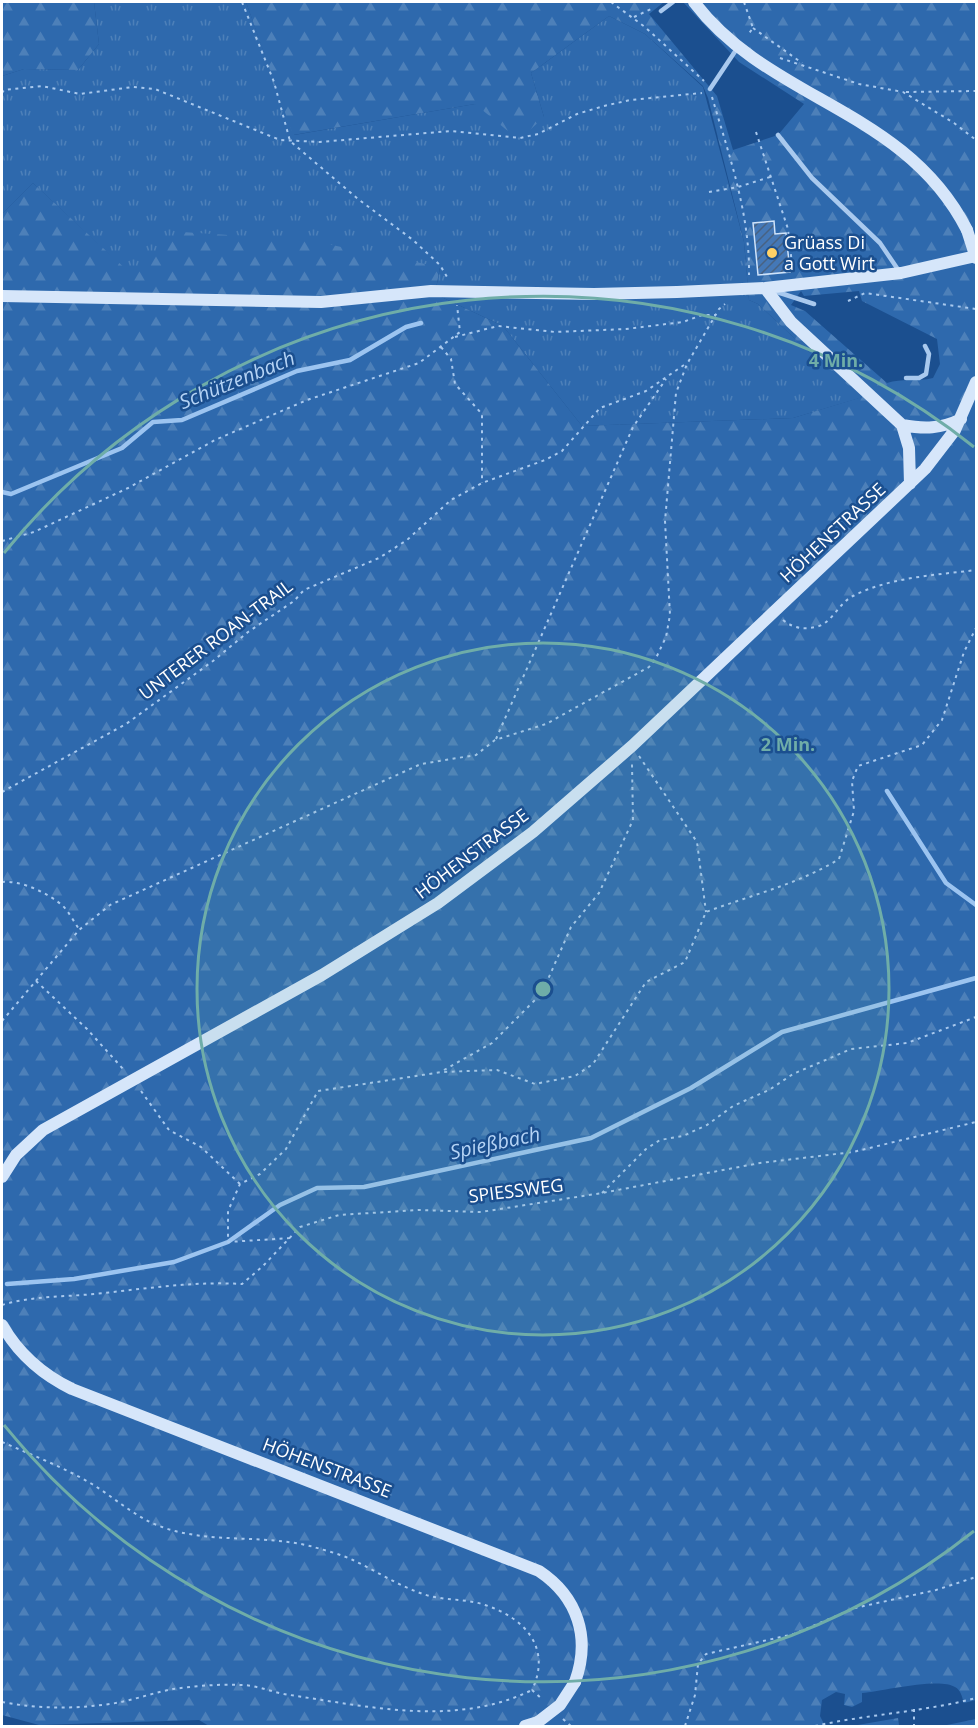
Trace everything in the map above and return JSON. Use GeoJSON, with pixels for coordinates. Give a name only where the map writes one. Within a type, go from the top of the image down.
{"type":"FeatureCollection","features":[{"type":"Feature","properties":{"kind":"street"},"geometry":{"type":"LineString","coordinates":[[2,296],[321,302],[454,291],[627,294],[765,288],[901,273],[976,257],[966,230],[940,186],[923,167],[897,146],[738,47],[712,24],[694,2]]}},
{"type":"Feature","properties":{"kind":"street"},"geometry":{"type":"LineString","coordinates":[[765,288],[791,322],[902,425],[928,428],[949,425],[961,419]]}},
{"type":"Feature","properties":{"kind":"street","name":"HÖHENSTRASSE"},"geometry":{"type":"LineString","coordinates":[[2,1177],[16,1155],[43,1130],[322,975],[438,903],[533,832],[632,746],[910,484],[937,456],[961,419],[976,382]]}},
{"type":"Feature","properties":{"kind":"street","name":"HÖHENSTRASSE"},"geometry":{"type":"LineString","coordinates":[[902,425],[909,448],[910,484]]}},
{"type":"Feature","properties":{"kind":"street","name":"HÖHENSTRASSE"},"geometry":{"type":"LineString","coordinates":[[2,1325],[17,1348],[33,1364],[78,1392],[538,1571],[563,1591],[579,1619],[583,1647],[575,1682],[560,1705],[538,1722],[525,1726]]}},
{"type":"Feature","properties":{"kind":"lane"},"geometry":{"type":"LineString","coordinates":[[661,11],[673,2]]}},
{"type":"Feature","properties":{"kind":"lane"},"geometry":{"type":"LineString","coordinates":[[710,89],[738,47]]}},
{"type":"Feature","properties":{"kind":"lane"},"geometry":{"type":"LineString","coordinates":[[778,135],[812,178],[880,243],[901,273]]}},
{"type":"Feature","properties":{"kind":"lane"},"geometry":{"type":"LineString","coordinates":[[765,288],[814,304]]}},
{"type":"Feature","properties":{"kind":"lane"},"geometry":{"type":"LineString","coordinates":[[906,378],[919,378],[926,374],[929,354],[925,346]]}},
{"type":"Feature","properties":{"kind":"path"},"geometry":{"type":"LineString","coordinates":[[2,541],[34,532],[128,488],[215,440],[307,400],[419,363],[459,332],[454,291],[440,265],[413,240],[358,199],[290,141],[274,82],[242,2]]}},
{"type":"Feature","properties":{"kind":"path"},"geometry":{"type":"LineString","coordinates":[[611,2],[633,17],[693,69],[710,89],[738,187],[749,251],[749,281],[743,289]]}},
{"type":"Feature","properties":{"kind":"path"},"geometry":{"type":"LineString","coordinates":[[744,2],[753,28],[804,65]]}},
{"type":"Feature","properties":{"kind":"path"},"geometry":{"type":"LineString","coordinates":[[633,17],[653,8],[661,11]]}},
{"type":"Feature","properties":{"kind":"path"},"geometry":{"type":"LineString","coordinates":[[738,47],[753,28]]}},
{"type":"Feature","properties":{"kind":"path"},"geometry":{"type":"LineString","coordinates":[[771,56],[859,84],[903,92],[976,92]]}},
{"type":"Feature","properties":{"kind":"path"},"geometry":{"type":"LineString","coordinates":[[2,93],[4,90],[42,86],[80,94],[133,87],[154,89],[243,126],[290,141],[320,142],[451,131],[520,138],[538,134],[577,114],[604,106],[668,95],[698,95]]}},
{"type":"Feature","properties":{"kind":"path"},"geometry":{"type":"LineString","coordinates":[[903,92],[954,123],[976,140]]}},
{"type":"Feature","properties":{"kind":"path"},"geometry":{"type":"LineString","coordinates":[[756,132],[788,229],[794,284]]}},
{"type":"Feature","properties":{"kind":"path"},"geometry":{"type":"LineString","coordinates":[[709,192],[738,187],[770,177]]}},
{"type":"Feature","properties":{"kind":"path"},"geometry":{"type":"LineString","coordinates":[[848,301],[865,293],[976,309]]}},
{"type":"Feature","properties":{"kind":"path"},"geometry":{"type":"LineString","coordinates":[[2,1021],[79,930],[110,905],[421,764],[476,755],[495,740],[546,724],[649,667],[662,647],[670,615],[665,520],[674,402],[687,364],[715,315],[702,315],[683,322],[626,329],[555,332],[498,326],[454,337]]}},
{"type":"Feature","properties":{"kind":"path"},"geometry":{"type":"LineString","coordinates":[[441,347],[451,359],[455,384],[482,414],[482,483]]}},
{"type":"Feature","properties":{"kind":"path","name":"UNTERER ROAN-TRAIL"},"geometry":{"type":"LineString","coordinates":[[2,792],[126,724],[213,661],[248,632],[294,602],[304,590],[379,558],[407,540],[451,500],[482,483],[545,460],[562,451],[600,408],[646,392],[687,364]]}},
{"type":"Feature","properties":{"kind":"path"},"geometry":{"type":"LineString","coordinates":[[495,740],[633,427],[668,377]]}},
{"type":"Feature","properties":{"kind":"path"},"geometry":{"type":"LineString","coordinates":[[774,613],[797,628],[817,627],[825,624],[843,602],[866,591],[919,577],[976,570]]}},
{"type":"Feature","properties":{"kind":"path"},"geometry":{"type":"LineString","coordinates":[[706,912],[755,893],[813,875],[839,859],[854,811],[852,781],[858,766],[922,745],[942,720],[964,652],[976,628]]}},
{"type":"Feature","properties":{"kind":"path"},"geometry":{"type":"LineString","coordinates":[[290,1238],[228,1242],[228,1211],[240,1184],[260,1174],[286,1149],[318,1090],[442,1072],[497,1070],[535,1084],[575,1076],[593,1064],[646,982],[685,962],[706,912],[697,842],[632,746]]}},
{"type":"Feature","properties":{"kind":"path"},"geometry":{"type":"LineString","coordinates":[[442,1072],[492,1043],[542,993],[571,927],[599,893],[633,820],[632,746]]}},
{"type":"Feature","properties":{"kind":"path"},"geometry":{"type":"LineString","coordinates":[[2,882],[13,881],[42,893],[64,906],[79,930]]}},
{"type":"Feature","properties":{"kind":"path"},"geometry":{"type":"LineString","coordinates":[[36,981],[87,1029],[132,1079],[169,1130],[201,1147],[240,1184]]}},
{"type":"Feature","properties":{"kind":"path"},"geometry":{"type":"LineString","coordinates":[[602,1193],[646,1149],[660,1140],[683,1136],[707,1125],[733,1106],[769,1090],[793,1074],[851,1049],[907,1043],[976,1017]]}},
{"type":"Feature","properties":{"kind":"path","name":"SPIESSWEG"},"geometry":{"type":"LineString","coordinates":[[2,1305],[29,1299],[148,1289],[188,1282],[242,1284],[300,1227],[339,1215],[418,1210],[481,1212],[602,1193],[760,1163],[853,1152],[976,1122]]}},
{"type":"Feature","properties":{"kind":"path"},"geometry":{"type":"LineString","coordinates":[[2,1442],[74,1473],[160,1527],[193,1536],[255,1539],[308,1546],[351,1559],[420,1593],[439,1599],[484,1604],[521,1625],[536,1645],[540,1661],[539,1676],[532,1690],[509,1701],[427,1712],[400,1711],[314,1699],[244,1684],[172,1689],[113,1704],[62,1709],[30,1708],[2,1702]]}},
{"type":"Feature","properties":{"kind":"path"},"geometry":{"type":"LineString","coordinates":[[685,1726],[695,1695],[698,1664],[706,1654],[794,1634],[855,1608],[936,1590],[976,1577]]}},
{"type":"Feature","properties":{"kind":"path"},"geometry":{"type":"LineString","coordinates":[[816,1726],[976,1698]]}},
{"type":"Feature","properties":{"kind":"path"},"geometry":{"type":"LineString","coordinates":[[914,1709],[914,1726]]}},
{"type":"Feature","properties":{"kind":"green space"},"geometry":{"type":"Polygon","coordinates":[[[2,2],[94,2],[99,44],[78,70],[24,69],[2,76],[2,2]]]}},
{"type":"Feature","properties":{"kind":"green space"},"geometry":{"type":"Polygon","coordinates":[[[94,2],[246,2],[294,135],[475,104],[544,117],[531,73],[609,16],[645,34],[703,87],[744,242],[749,300],[758,304],[808,351],[863,397],[793,418],[582,426],[503,326],[435,294],[440,268],[130,274],[33,183],[2,214],[2,76],[24,69],[78,70],[99,44],[94,2]]]}},
{"type":"Feature","properties":{"kind":"green space"},"geometry":{"type":"Polygon","coordinates":[[[246,2],[664,2],[649,14],[717,96],[733,150],[778,135],[804,104],[739,62],[683,2],[976,2],[976,1700],[964,1703],[957,1688],[937,1683],[862,1693],[862,1702],[852,1707],[844,1705],[845,1694],[836,1692],[822,1700],[820,1716],[825,1726],[209,1726],[199,1720],[39,1725],[2,1715],[2,214],[33,183],[130,273],[182,232],[307,240],[440,267],[435,294],[503,326],[582,426],[793,418],[862,397],[758,304],[749,300],[744,242],[703,86],[645,34],[609,16],[531,73],[544,117],[519,140],[475,104],[293,135],[246,2]],[[801,291],[791,305],[805,311],[887,383],[933,378],[940,364],[937,339],[862,301],[859,291],[804,296],[801,291]]]}},
{"type":"Feature","properties":{"kind":"green space"},"geometry":{"type":"Polygon","coordinates":[[[898,1718],[899,1725],[906,1726],[852,1726],[898,1718]]]}},
{"type":"Feature","properties":{"kind":"green space"},"geometry":{"type":"Polygon","coordinates":[[[976,1719],[976,1726],[942,1726],[976,1719]]]}},
{"type":"Feature","properties":{"kind":"building","name":"Grüass Di a Gott Wirt"},"geometry":{"type":"Polygon","coordinates":[[[774,221],[775,234],[786,233],[790,272],[758,275],[753,223],[774,221]]]}},
{"type":"Feature","properties":{"kind":"waterway","name":"Schützenbach"},"geometry":{"type":"LineString","coordinates":[[2,492],[11,494],[122,448],[153,422],[182,420],[297,371],[350,360],[406,327],[421,323]]}},
{"type":"Feature","properties":{"kind":"waterway"},"geometry":{"type":"LineString","coordinates":[[887,791],[946,883],[976,905]]}},
{"type":"Feature","properties":{"kind":"waterway","name":"Spießbach"},"geometry":{"type":"LineString","coordinates":[[7,1284],[74,1279],[174,1262],[228,1242],[280,1205],[317,1188],[364,1187],[591,1138],[691,1088],[782,1032],[976,978]]}},
{"type":"Feature","properties":{"kind":"place","name":"Grüass Di a Gott Wirt"},"geometry":{"type":"Point","coordinates":[772,253]}}]}
